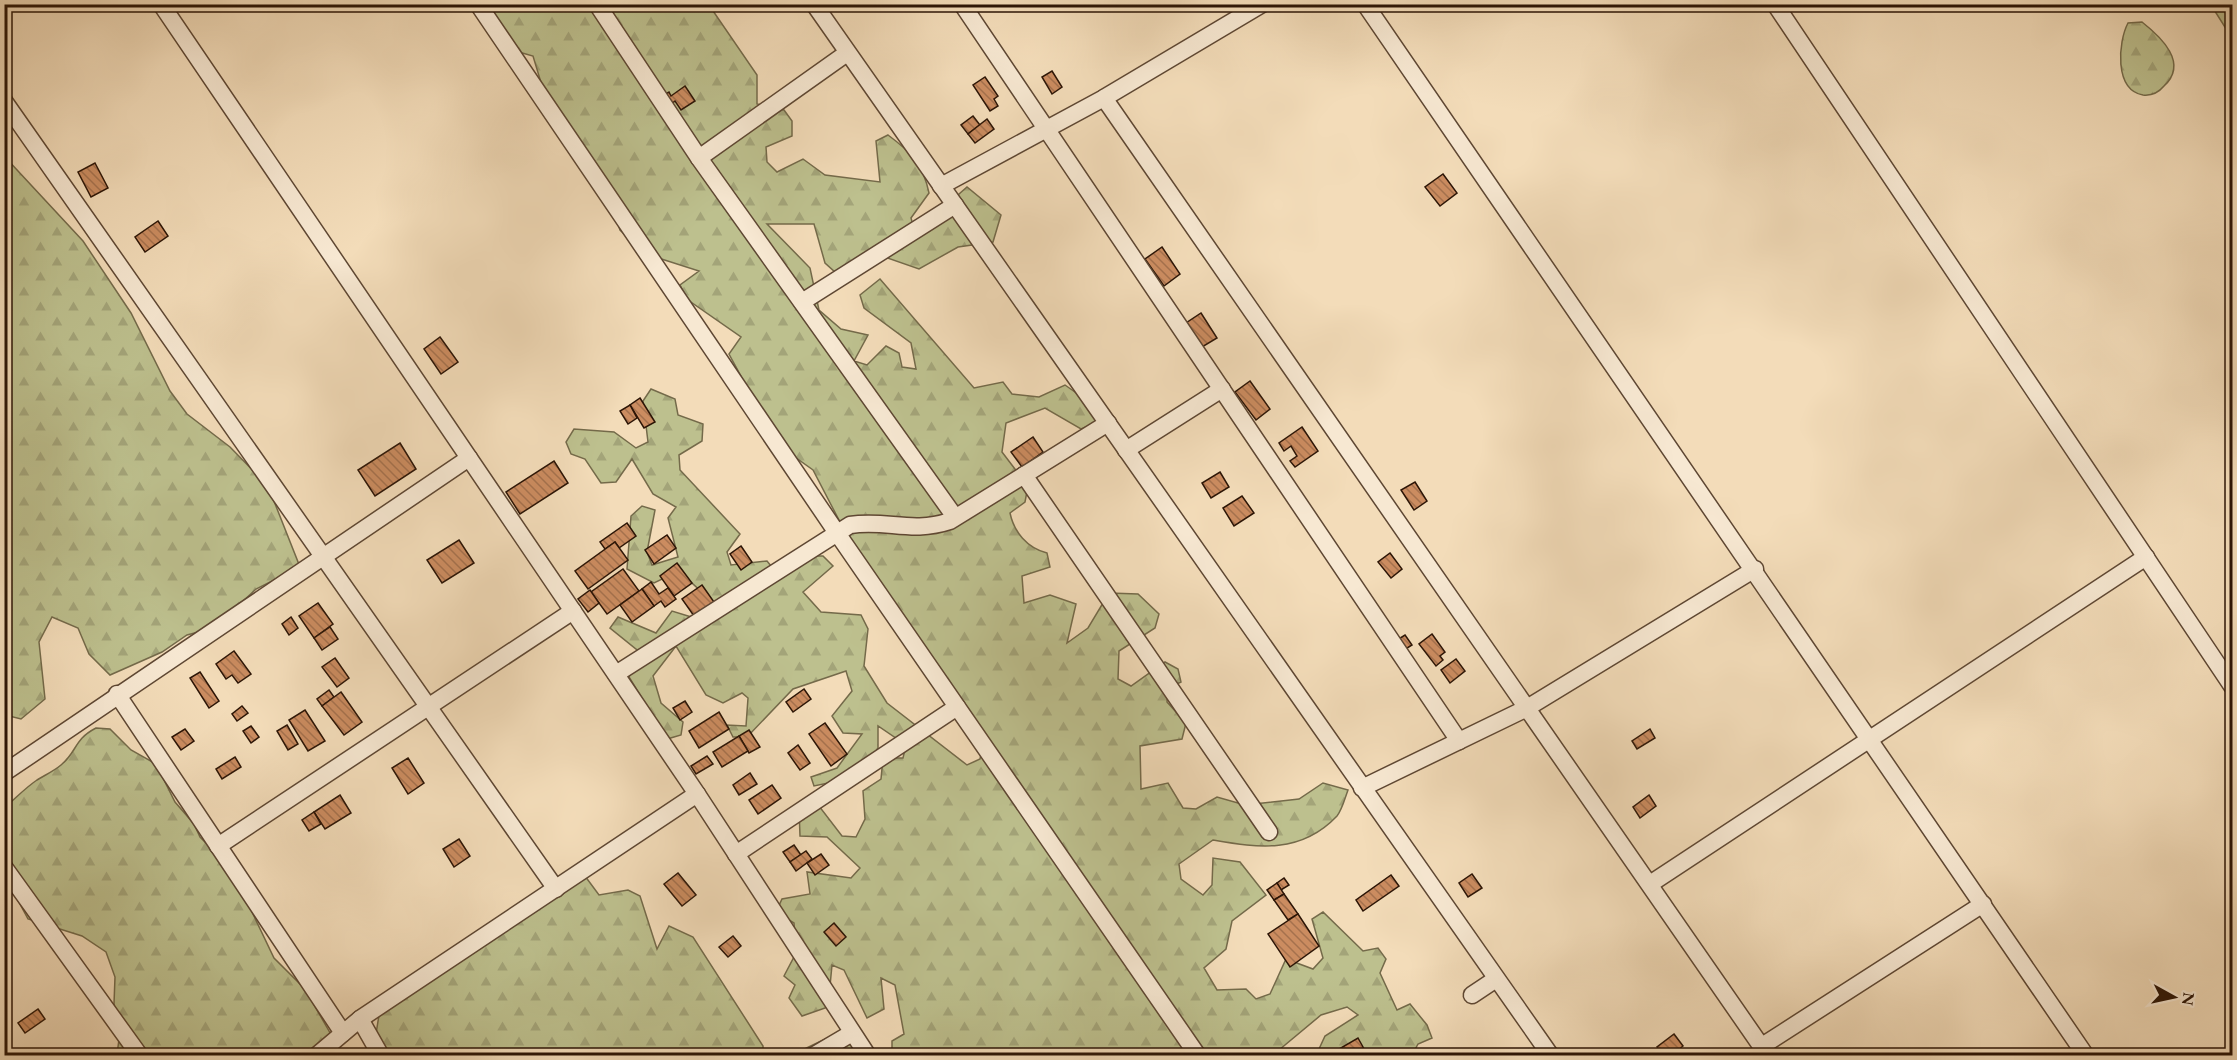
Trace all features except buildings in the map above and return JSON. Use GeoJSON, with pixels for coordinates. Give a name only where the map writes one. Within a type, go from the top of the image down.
{"type":"FeatureCollection","features":[{"type":"Feature","properties":{"kind":"street"},"geometry":{"type":"LineString","coordinates":[[161,4],[697,794],[868,1056]]}},
{"type":"Feature","properties":{"kind":"street"},"geometry":{"type":"LineString","coordinates":[[478,4],[837,533],[1198,1056]]}},
{"type":"Feature","properties":{"kind":"street"},"geometry":{"type":"LineString","coordinates":[[597,4],[699,158],[955,518]]}},
{"type":"Feature","properties":{"kind":"street"},"geometry":{"type":"LineString","coordinates":[[814,4],[1551,1056]]}},
{"type":"Feature","properties":{"kind":"street"},"geometry":{"type":"LineString","coordinates":[[962,4],[1459,741]]}},
{"type":"Feature","properties":{"kind":"street"},"geometry":{"type":"LineString","coordinates":[[941,186],[1104,98],[1262,4]]}},
{"type":"Feature","properties":{"kind":"street"},"geometry":{"type":"LineString","coordinates":[[1365,4],[1423,93],[1755,569],[2086,1056]]}},
{"type":"Feature","properties":{"kind":"street"},"geometry":{"type":"LineString","coordinates":[[1775,4],[2232,686]]}},
{"type":"Feature","properties":{"kind":"street"},"geometry":{"type":"LineString","coordinates":[[699,158],[847,52]]}},
{"type":"Feature","properties":{"kind":"street"},"geometry":{"type":"LineString","coordinates":[[1104,98],[1765,1051],[1983,904]]}},
{"type":"Feature","properties":{"kind":"street"},"geometry":{"type":"LineString","coordinates":[[4,101],[556,889]]}},
{"type":"Feature","properties":{"kind":"street"},"geometry":{"type":"LineString","coordinates":[[802,302],[955,205]]}},
{"type":"Feature","properties":{"kind":"street"},"geometry":{"type":"LineString","coordinates":[[1126,450],[1222,389]]}},
{"type":"Feature","properties":{"kind":"street"},"geometry":{"type":"LineString","coordinates":[[616,674],[849,525],[868,522],[921,528],[955,518],[1108,423]]}},
{"type":"Feature","properties":{"kind":"street"},"geometry":{"type":"LineString","coordinates":[[4,773],[117,694],[469,458]]}},
{"type":"Feature","properties":{"kind":"street"},"geometry":{"type":"LineString","coordinates":[[1024,475],[1269,832]]}},
{"type":"Feature","properties":{"kind":"street"},"geometry":{"type":"LineString","coordinates":[[1650,884],[2146,557]]}},
{"type":"Feature","properties":{"kind":"street"},"geometry":{"type":"LineString","coordinates":[[1362,788],[1527,708],[1755,569]]}},
{"type":"Feature","properties":{"kind":"street"},"geometry":{"type":"LineString","coordinates":[[218,846],[573,611]]}},
{"type":"Feature","properties":{"kind":"street"},"geometry":{"type":"LineString","coordinates":[[117,694],[343,1033]]}},
{"type":"Feature","properties":{"kind":"street"},"geometry":{"type":"LineString","coordinates":[[736,854],[957,707]]}},
{"type":"Feature","properties":{"kind":"street"},"geometry":{"type":"LineString","coordinates":[[316,1056],[360,1019],[697,794]]}},
{"type":"Feature","properties":{"kind":"street"},"geometry":{"type":"LineString","coordinates":[[4,867],[140,1056]]}},
{"type":"Feature","properties":{"kind":"street"},"geometry":{"type":"LineString","coordinates":[[1472,995],[1496,979]]}},
{"type":"Feature","properties":{"kind":"street"},"geometry":{"type":"LineString","coordinates":[[360,1019],[381,1056]]}},
{"type":"Feature","properties":{"kind":"street"},"geometry":{"type":"LineString","coordinates":[[813,1056],[852,1033]]}},
{"type":"Feature","properties":{"kind":"green space"},"geometry":{"type":"Polygon","coordinates":[[[484,5],[709,5],[757,75],[757,104],[784,110],[792,121],[792,136],[766,147],[767,162],[777,172],[803,159],[825,175],[880,182],[876,141],[888,135],[915,160],[923,174],[929,193],[911,218],[915,233],[967,187],[1001,215],[993,242],[958,247],[919,269],[882,256],[845,281],[825,263],[814,224],[767,224],[810,268],[819,310],[841,329],[868,335],[854,361],[867,365],[886,346],[899,353],[902,367],[916,369],[911,343],[864,308],[860,295],[880,279],[974,388],[1003,382],[1012,394],[1039,397],[1065,385],[1099,409],[1096,423],[1081,429],[1045,408],[1006,423],[1002,452],[1028,486],[1025,502],[1010,513],[1015,527],[1028,543],[1047,553],[1050,567],[1022,576],[1024,603],[1050,595],[1076,604],[1067,643],[1088,628],[1109,593],[1138,594],[1159,614],[1155,628],[1119,651],[1118,679],[1131,686],[1165,662],[1178,669],[1181,682],[1168,688],[1167,702],[1186,723],[1182,739],[1140,746],[1141,789],[1168,783],[1183,808],[1196,809],[1217,797],[1245,805],[1299,799],[1323,783],[1348,790],[1337,816],[1309,837],[1279,845],[1263,846],[1213,840],[1179,864],[1181,879],[1203,895],[1212,885],[1213,858],[1240,862],[1266,895],[1232,921],[1226,949],[1204,968],[1217,990],[1246,989],[1256,999],[1270,994],[1286,959],[1313,969],[1323,958],[1312,919],[1323,912],[1363,951],[1378,948],[1386,959],[1380,973],[1397,1010],[1410,1004],[1427,1025],[1432,1038],[1418,1044],[1412,1055],[1328,1055],[1319,1049],[1325,1036],[1358,1015],[1347,1007],[1321,1015],[1279,1050],[1280,1055],[892,1055],[892,1041],[904,1034],[895,985],[881,978],[884,1009],[867,1018],[844,970],[832,965],[828,1007],[802,1016],[789,998],[795,985],[784,976],[796,953],[794,923],[776,912],[782,899],[810,894],[807,872],[851,878],[860,868],[827,837],[800,836],[799,809],[819,806],[842,836],[856,837],[865,819],[863,791],[881,779],[883,758],[903,758],[906,745],[878,726],[878,748],[857,777],[814,786],[811,777],[837,768],[862,734],[843,733],[832,716],[852,691],[846,671],[793,689],[747,737],[733,737],[727,725],[746,726],[748,698],[742,693],[723,703],[706,695],[676,646],[653,676],[661,703],[683,722],[681,735],[667,739],[629,677],[642,654],[610,628],[618,617],[656,633],[672,611],[698,619],[709,599],[679,571],[654,583],[627,569],[631,516],[642,506],[655,510],[647,552],[652,565],[678,557],[668,518],[676,507],[653,494],[632,459],[616,482],[601,483],[585,459],[571,454],[566,442],[574,429],[614,432],[636,448],[648,442],[643,401],[651,389],[675,399],[678,415],[703,424],[702,441],[679,455],[680,470],[740,534],[727,552],[731,565],[767,561],[776,572],[810,556],[823,556],[833,566],[803,592],[821,612],[861,615],[868,629],[864,666],[887,703],[967,765],[980,759],[983,745],[895,628],[813,470],[778,445],[729,354],[741,337],[688,300],[680,285],[699,271],[646,254],[620,230],[612,205],[552,119],[533,56],[512,50],[484,5]]]}},
{"type":"Feature","properties":{"kind":"green space"},"geometry":{"type":"Polygon","coordinates":[[[2211,5],[2232,5],[2232,38],[2230,35],[2211,5]]]}},
{"type":"Feature","properties":{"kind":"green space"},"geometry":{"type":"Polygon","coordinates":[[[2142,22],[2170,51],[2174,68],[2171,77],[2162,88],[2146,95],[2134,91],[2127,84],[2121,64],[2122,42],[2128,23],[2142,22]]]}},
{"type":"Feature","properties":{"kind":"green space"},"geometry":{"type":"Polygon","coordinates":[[[5,157],[83,241],[131,313],[170,391],[187,414],[230,447],[268,486],[300,567],[256,589],[214,628],[187,635],[162,652],[110,675],[89,654],[78,628],[52,617],[39,642],[45,699],[21,719],[5,715],[5,157]]]}},
{"type":"Feature","properties":{"kind":"green space"},"geometry":{"type":"Polygon","coordinates":[[[96,728],[110,729],[131,750],[156,764],[175,802],[194,824],[200,837],[231,868],[274,958],[305,989],[333,1038],[309,1055],[117,1055],[120,1031],[114,1004],[115,977],[106,952],[82,936],[28,919],[5,876],[4,808],[33,783],[61,765],[79,741],[96,728]]]}},
{"type":"Feature","properties":{"kind":"green space"},"geometry":{"type":"Polygon","coordinates":[[[582,872],[599,895],[628,890],[640,896],[657,949],[669,926],[693,937],[763,1046],[763,1055],[384,1055],[376,1034],[379,1015],[582,872]]]}},
{"type":"Feature","properties":{"kind":"green space"},"geometry":{"type":"Polygon","coordinates":[[[842,1031],[862,1056],[790,1056],[842,1031]]]}}]}
